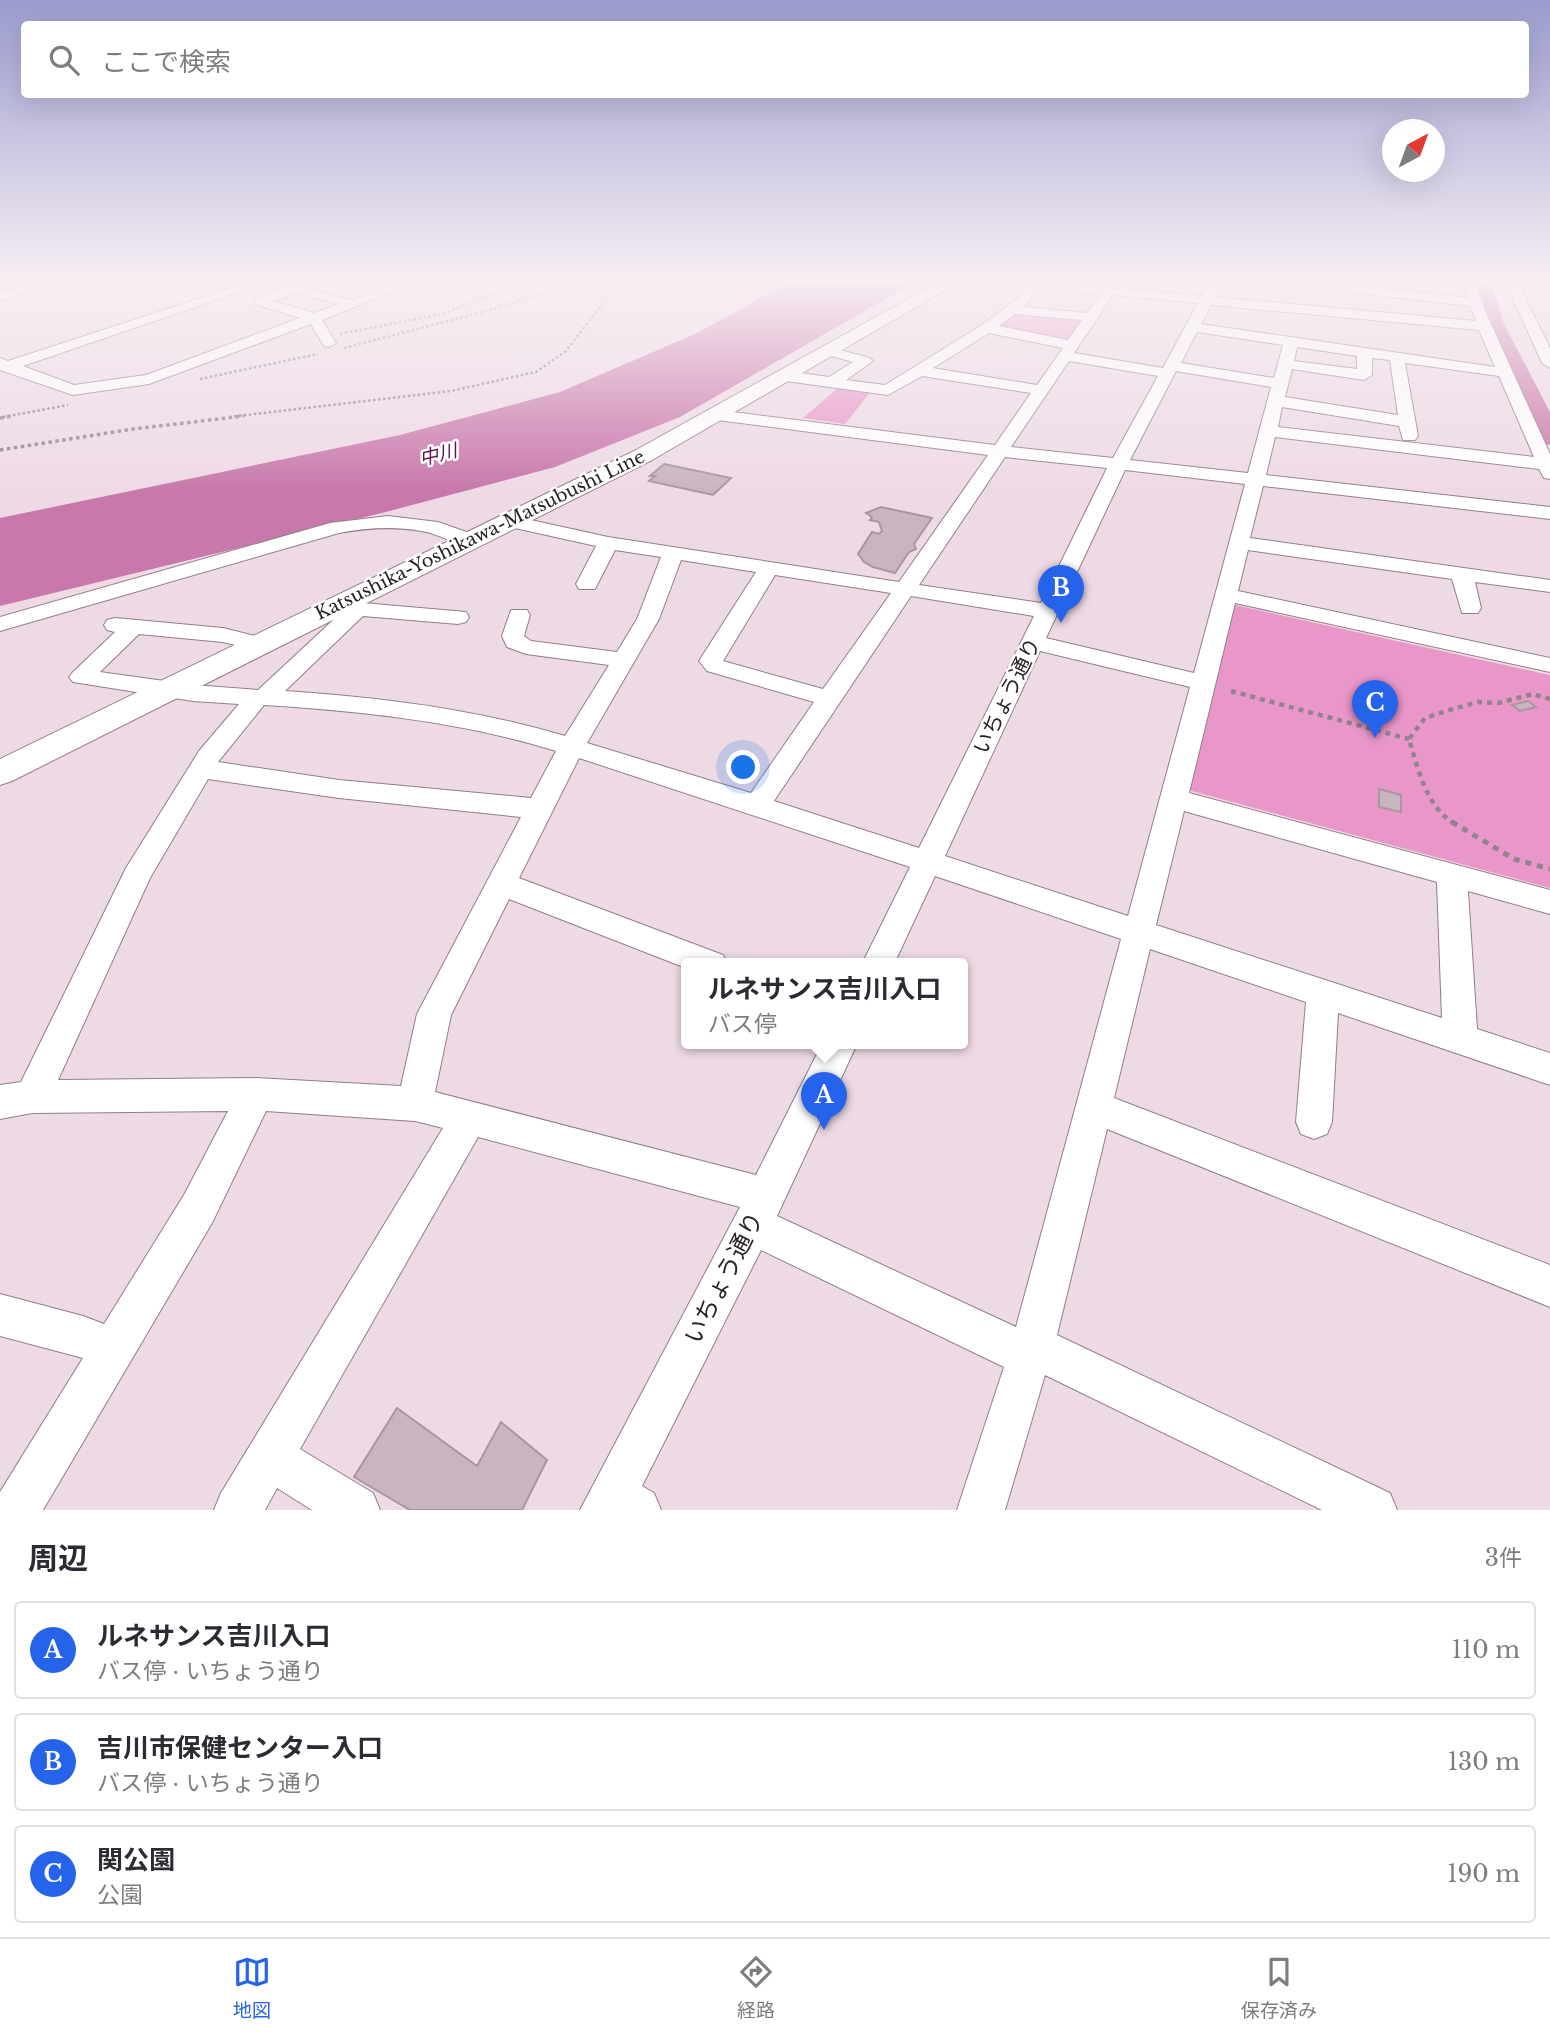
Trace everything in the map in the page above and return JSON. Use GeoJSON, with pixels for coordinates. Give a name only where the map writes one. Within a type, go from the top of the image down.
{"type":"FeatureCollection","features":[{"type":"Feature","properties":{"kind":"main road","name":"Katsushika-Yoshikawa-Matsubushi Line"},"geometry":{"type":"LineString","coordinates":[[0,774],[259,644],[352,606],[471,540],[644,455],[828,351]]}},
{"type":"Feature","properties":{"kind":"street"},"geometry":{"type":"LineString","coordinates":[[3,366],[48,351]]}},
{"type":"Feature","properties":{"kind":"street"},"geometry":{"type":"LineString","coordinates":[[3,366],[73,390],[83,390],[149,379],[225,351]]}},
{"type":"Feature","properties":{"kind":"street"},"geometry":{"type":"LineString","coordinates":[[830,383],[865,361],[831,351]]}},
{"type":"Feature","properties":{"kind":"street"},"geometry":{"type":"LineString","coordinates":[[786,376],[888,390],[951,351]]}},
{"type":"Feature","properties":{"kind":"street"},"geometry":{"type":"LineString","coordinates":[[757,805],[1068,351]]}},
{"type":"Feature","properties":{"kind":"street"},"geometry":{"type":"LineString","coordinates":[[1077,351],[1279,392],[1406,422]]}},
{"type":"Feature","properties":{"kind":"street","name":"いちょう通り"},"geometry":{"type":"LineString","coordinates":[[881,958],[925,861],[1118,465],[1179,351]]}},
{"type":"Feature","properties":{"kind":"street"},"geometry":{"type":"LineString","coordinates":[[981,1510],[1031,1351],[1289,351]]}},
{"type":"Feature","properties":{"kind":"street"},"geometry":{"type":"LineString","coordinates":[[1355,351],[1507,373]]}},
{"type":"Feature","properties":{"kind":"street"},"geometry":{"type":"LineString","coordinates":[[1422,351],[1426,362]]}},
{"type":"Feature","properties":{"kind":"street"},"geometry":{"type":"LineString","coordinates":[[1499,351],[1548,469]]}},
{"type":"Feature","properties":{"kind":"street"},"geometry":{"type":"LineString","coordinates":[[1286,364],[1364,375],[1365,353]]}},
{"type":"Feature","properties":{"kind":"street"},"geometry":{"type":"LineString","coordinates":[[1397,358],[1407,378],[1406,422],[1410,448]]}},
{"type":"Feature","properties":{"kind":"street"},"geometry":{"type":"LineString","coordinates":[[921,371],[1041,390]]}},
{"type":"Feature","properties":{"kind":"street"},"geometry":{"type":"LineString","coordinates":[[1489,388],[1514,392]]}},
{"type":"Feature","properties":{"kind":"street"},"geometry":{"type":"LineString","coordinates":[[717,415],[1118,465],[1550,513]]}},
{"type":"Feature","properties":{"kind":"street"},"geometry":{"type":"LineString","coordinates":[[1267,431],[1410,448],[1548,469]]}},
{"type":"Feature","properties":{"kind":"street"},"geometry":{"type":"LineString","coordinates":[[0,624],[369,520],[394,520],[415,524],[471,540]]}},
{"type":"Feature","properties":{"kind":"street"},"geometry":{"type":"LineString","coordinates":[[508,522],[673,554],[1048,611]]}},
{"type":"Feature","properties":{"kind":"street"},"geometry":{"type":"LineString","coordinates":[[587,583],[608,543]]}},
{"type":"Feature","properties":{"kind":"street"},"geometry":{"type":"LineString","coordinates":[[1241,543],[1550,586]]}},
{"type":"Feature","properties":{"kind":"street"},"geometry":{"type":"LineString","coordinates":[[415,1104],[434,1014],[572,746],[648,619],[673,554]]}},
{"type":"Feature","properties":{"kind":"street"},"geometry":{"type":"LineString","coordinates":[[769,568],[711,661],[715,666],[830,699]]}},
{"type":"Feature","properties":{"kind":"street"},"geometry":{"type":"LineString","coordinates":[[1462,574],[1470,608]]}},
{"type":"Feature","properties":{"kind":"street"},"geometry":{"type":"LineString","coordinates":[[1226,595],[1550,665]]}},
{"type":"Feature","properties":{"kind":"street"},"geometry":{"type":"LineString","coordinates":[[458,617],[352,606],[260,698],[201,769],[136,876],[16,1100],[256,1094],[415,1104],[733,1186],[759,1211],[1010,1348],[1054,1355],[1373,1510]]}},
{"type":"Feature","properties":{"kind":"street"},"geometry":{"type":"LineString","coordinates":[[519,615],[513,636],[515,642],[526,647],[624,660]]}},
{"type":"Feature","properties":{"kind":"street"},"geometry":{"type":"LineString","coordinates":[[259,644],[223,635],[123,626],[81,677],[167,689],[330,702],[472,721],[517,730],[757,805],[1550,1069]]}},
{"type":"Feature","properties":{"kind":"street"},"geometry":{"type":"LineString","coordinates":[[1033,642],[1203,683]]}},
{"type":"Feature","properties":{"kind":"street"},"geometry":{"type":"LineString","coordinates":[[201,769],[339,789],[539,809]]}},
{"type":"Feature","properties":{"kind":"street"},"geometry":{"type":"LineString","coordinates":[[1173,798],[1550,902]]}},
{"type":"Feature","properties":{"kind":"street"},"geometry":{"type":"LineString","coordinates":[[1452,876],[1460,1039]]}},
{"type":"Feature","properties":{"kind":"street"},"geometry":{"type":"LineString","coordinates":[[502,884],[696,958]]}},
{"type":"Feature","properties":{"kind":"street"},"geometry":{"type":"LineString","coordinates":[[1314,1122],[1323,994]]}},
{"type":"Feature","properties":{"kind":"street","name":"いちょう通り"},"geometry":{"type":"LineString","coordinates":[[618,1505],[838,1049]]}},
{"type":"Feature","properties":{"kind":"street"},"geometry":{"type":"LineString","coordinates":[[16,1510],[198,1209],[256,1094]]}},
{"type":"Feature","properties":{"kind":"street"},"geometry":{"type":"LineString","coordinates":[[1094,1107],[1550,1286]]}},
{"type":"Feature","properties":{"kind":"street"},"geometry":{"type":"LineString","coordinates":[[238,1510],[470,1117]]}},
{"type":"Feature","properties":{"kind":"street"},"geometry":{"type":"LineString","coordinates":[[0,1315],[83,1337],[113,1349]]}},
{"type":"Feature","properties":{"kind":"street"},"geometry":{"type":"LineString","coordinates":[[270,1457],[356,1510]]}},
{"type":"Feature","properties":{"kind":"path"},"geometry":{"type":"LineString","coordinates":[[190,381],[307,351]]}},
{"type":"Feature","properties":{"kind":"path"},"geometry":{"type":"LineString","coordinates":[[0,450],[133,429],[451,391],[536,372],[565,351]]}},
{"type":"Feature","properties":{"kind":"path"},"geometry":{"type":"LineString","coordinates":[[0,418],[78,403]]}},
{"type":"Feature","properties":{"kind":"path"},"geometry":{"type":"LineString","coordinates":[[1231,691],[1409,739]]}},
{"type":"Feature","properties":{"kind":"path"},"geometry":{"type":"LineString","coordinates":[[1409,739],[1425,719],[1446,711],[1478,702],[1498,703],[1533,694],[1550,699]]}},
{"type":"Feature","properties":{"kind":"path"},"geometry":{"type":"LineString","coordinates":[[1409,739],[1422,783],[1446,818],[1514,859],[1550,869]]}},
{"type":"Feature","properties":{"kind":"shaded area"},"geometry":{"type":"Polygon","coordinates":[[[840,386],[872,390],[845,424],[803,418],[840,386]]]}},
{"type":"Feature","properties":{"kind":"shaded area"},"geometry":{"type":"Polygon","coordinates":[[[1235,605],[1550,675],[1550,888],[1188,790],[1235,605]]]}},
{"type":"Feature","properties":{"kind":"water","name":"中川"},"geometry":{"type":"Polygon","coordinates":[[[654,351],[794,351],[680,417],[555,467],[382,513],[0,606],[0,518],[400,435],[560,392],[654,351]]]}},
{"type":"Feature","properties":{"kind":"building"},"geometry":{"type":"Polygon","coordinates":[[[664,464],[731,478],[713,495],[649,481],[655,476],[650,476],[664,464]]]}},
{"type":"Feature","properties":{"kind":"building"},"geometry":{"type":"Polygon","coordinates":[[[881,507],[932,518],[914,544],[916,549],[909,552],[895,573],[873,567],[864,562],[858,554],[872,532],[879,534],[882,531],[879,522],[870,520],[872,517],[866,513],[881,507]]]}},
{"type":"Feature","properties":{"kind":"building"},"geometry":{"type":"Polygon","coordinates":[[[1528,701],[1536,707],[1520,711],[1512,705],[1528,701]]]}},
{"type":"Feature","properties":{"kind":"building"},"geometry":{"type":"Polygon","coordinates":[[[1379,789],[1401,795],[1401,812],[1379,807],[1379,789]]]}},
{"type":"Feature","properties":{"kind":"building"},"geometry":{"type":"Polygon","coordinates":[[[397,1408],[477,1466],[501,1422],[547,1460],[522,1510],[410,1510],[354,1477],[397,1408]]]}},
{"type":"Feature","properties":{"kind":"waterway"},"geometry":{"type":"LineString","coordinates":[[1507,351],[1550,437]]}},
{"type":"Feature","properties":{"kind":"place","name":"吉川市保健センター入口"},"geometry":{"type":"Point","coordinates":[1061,623]}},
{"type":"Feature","properties":{"kind":"place","name":"関公園"},"geometry":{"type":"Point","coordinates":[1375,738]}},
{"type":"Feature","properties":{"kind":"place","name":"ルネサンス吉川入口"},"geometry":{"type":"Point","coordinates":[824,1130]}}]}
